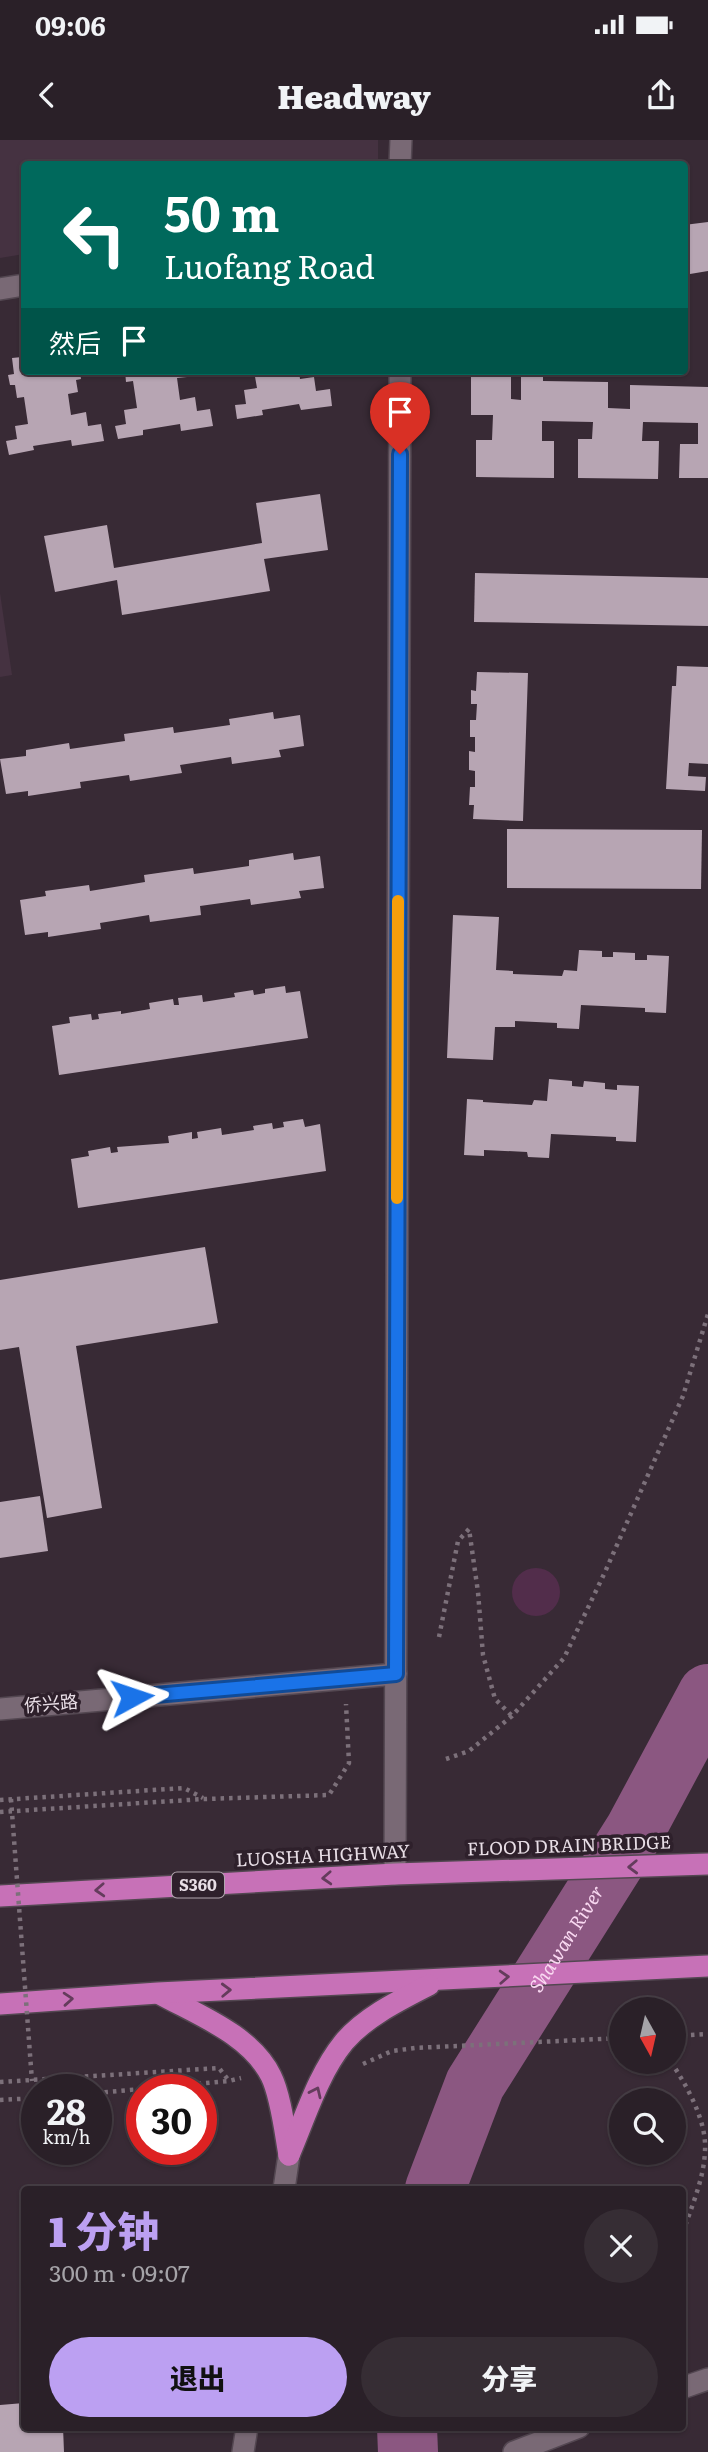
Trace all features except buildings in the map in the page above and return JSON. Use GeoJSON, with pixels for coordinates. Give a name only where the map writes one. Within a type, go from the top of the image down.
{"type":"FeatureCollection","features":[{"type":"Feature","properties":{"kind":"highway","name":"FLOOD DRAIN BRIDGE"},"geometry":{"type":"LineString","coordinates":[[438,1873],[704,1864]]}},
{"type":"Feature","properties":{"kind":"highway","name":"LUOSHA HIGHWAY"},"geometry":{"type":"LineString","coordinates":[[0,1896],[438,1873]]}},
{"type":"Feature","properties":{"kind":"highway"},"geometry":{"type":"LineString","coordinates":[[0,2004],[158,1993],[707,1966]]}},
{"type":"Feature","properties":{"kind":"highway"},"geometry":{"type":"LineString","coordinates":[[289,2155],[328,2067],[344,2041],[372,2019],[435,1981]]}},
{"type":"Feature","properties":{"kind":"highway"},"geometry":{"type":"LineString","coordinates":[[158,1993],[233,2035],[253,2052],[271,2076],[289,2155]]}},
{"type":"Feature","properties":{"kind":"main road"},"geometry":{"type":"LineString","coordinates":[[401,140],[401,161]]}},
{"type":"Feature","properties":{"kind":"main road"},"geometry":{"type":"LineString","coordinates":[[0,289],[21,286]]}},
{"type":"Feature","properties":{"kind":"main road"},"geometry":{"type":"LineString","coordinates":[[395,1874],[400,375]]}},
{"type":"Feature","properties":{"kind":"main road","name":"侨兴路"},"geometry":{"type":"LineString","coordinates":[[0,1709],[396,1674]]}},
{"type":"Feature","properties":{"kind":"main road"},"geometry":{"type":"LineString","coordinates":[[284,2186],[289,2155]]}},
{"type":"Feature","properties":{"kind":"main road"},"geometry":{"type":"LineString","coordinates":[[686,2387],[708,2379]]}},
{"type":"Feature","properties":{"kind":"main road"},"geometry":{"type":"LineString","coordinates":[[243,2452],[246,2431]]}},
{"type":"Feature","properties":{"kind":"main road"},"geometry":{"type":"LineString","coordinates":[[521,2449],[568,2431]]}},
{"type":"Feature","properties":{"kind":"path"},"geometry":{"type":"LineString","coordinates":[[446,1759],[469,1751],[512,1716],[564,1658],[606,1572],[683,1396],[708,1314]]}},
{"type":"Feature","properties":{"kind":"path"},"geometry":{"type":"LineString","coordinates":[[439,1637],[458,1541],[469,1529],[483,1656],[495,1699],[512,1716]]}},
{"type":"Feature","properties":{"kind":"path"},"geometry":{"type":"LineString","coordinates":[[0,1812],[204,1799],[329,1795],[349,1763],[344,1679]]}},
{"type":"Feature","properties":{"kind":"path"},"geometry":{"type":"LineString","coordinates":[[0,1800],[184,1788],[204,1799]]}},
{"type":"Feature","properties":{"kind":"path"},"geometry":{"type":"LineString","coordinates":[[10,1799],[31,2074]]}},
{"type":"Feature","properties":{"kind":"path"},"geometry":{"type":"LineString","coordinates":[[686,2035],[708,2034]]}},
{"type":"Feature","properties":{"kind":"path"},"geometry":{"type":"LineString","coordinates":[[355,2071],[363,2064],[392,2051],[415,2048],[609,2039]]}},
{"type":"Feature","properties":{"kind":"path"},"geometry":{"type":"LineString","coordinates":[[112,2076],[219,2068],[229,2081]]}},
{"type":"Feature","properties":{"kind":"path"},"geometry":{"type":"LineString","coordinates":[[679,2074],[698,2111],[706,2150],[686,2223]]}},
{"type":"Feature","properties":{"kind":"path"},"geometry":{"type":"LineString","coordinates":[[112,2092],[229,2081],[245,2077]]}},
{"type":"Feature","properties":{"kind":"path"},"geometry":{"type":"LineString","coordinates":[[0,2082],[21,2081]]}},
{"type":"Feature","properties":{"kind":"path"},"geometry":{"type":"LineString","coordinates":[[0,2100],[21,2099]]}},
{"type":"Feature","properties":{"kind":"shaded area"},"geometry":{"type":"Polygon","coordinates":[[[0,140],[378,140],[378,161],[21,161],[21,254],[0,258],[0,140]]]}},
{"type":"Feature","properties":{"kind":"shaded area"},"geometry":{"type":"Polygon","coordinates":[[[0,593],[12,675],[0,677],[0,593]]]}},
{"type":"Feature","properties":{"kind":"shaded area"},"geometry":{"type":"Polygon","coordinates":[[[536,1568],[553,1575],[560,1592],[553,1609],[536,1616],[519,1609],[512,1592],[519,1575],[536,1568]]]}},
{"type":"Feature","properties":{"kind":"waterway","name":"Shawan River"},"geometry":{"type":"LineString","coordinates":[[436,2186],[475,2084],[635,1830],[708,1694]]}},
{"type":"Feature","properties":{"kind":"waterway","name":"Shawan River"},"geometry":{"type":"LineString","coordinates":[[407,2431],[408,2452]]}},
{"type":"Feature","properties":{"kind":"slow traffic"},"geometry":{"type":"LineString","coordinates":[[397,1198],[398,901]]}},
{"type":"Feature","properties":{"kind":"route"},"geometry":{"type":"LineString","coordinates":[[132,1697],[396,1674],[400,454]]}}]}
